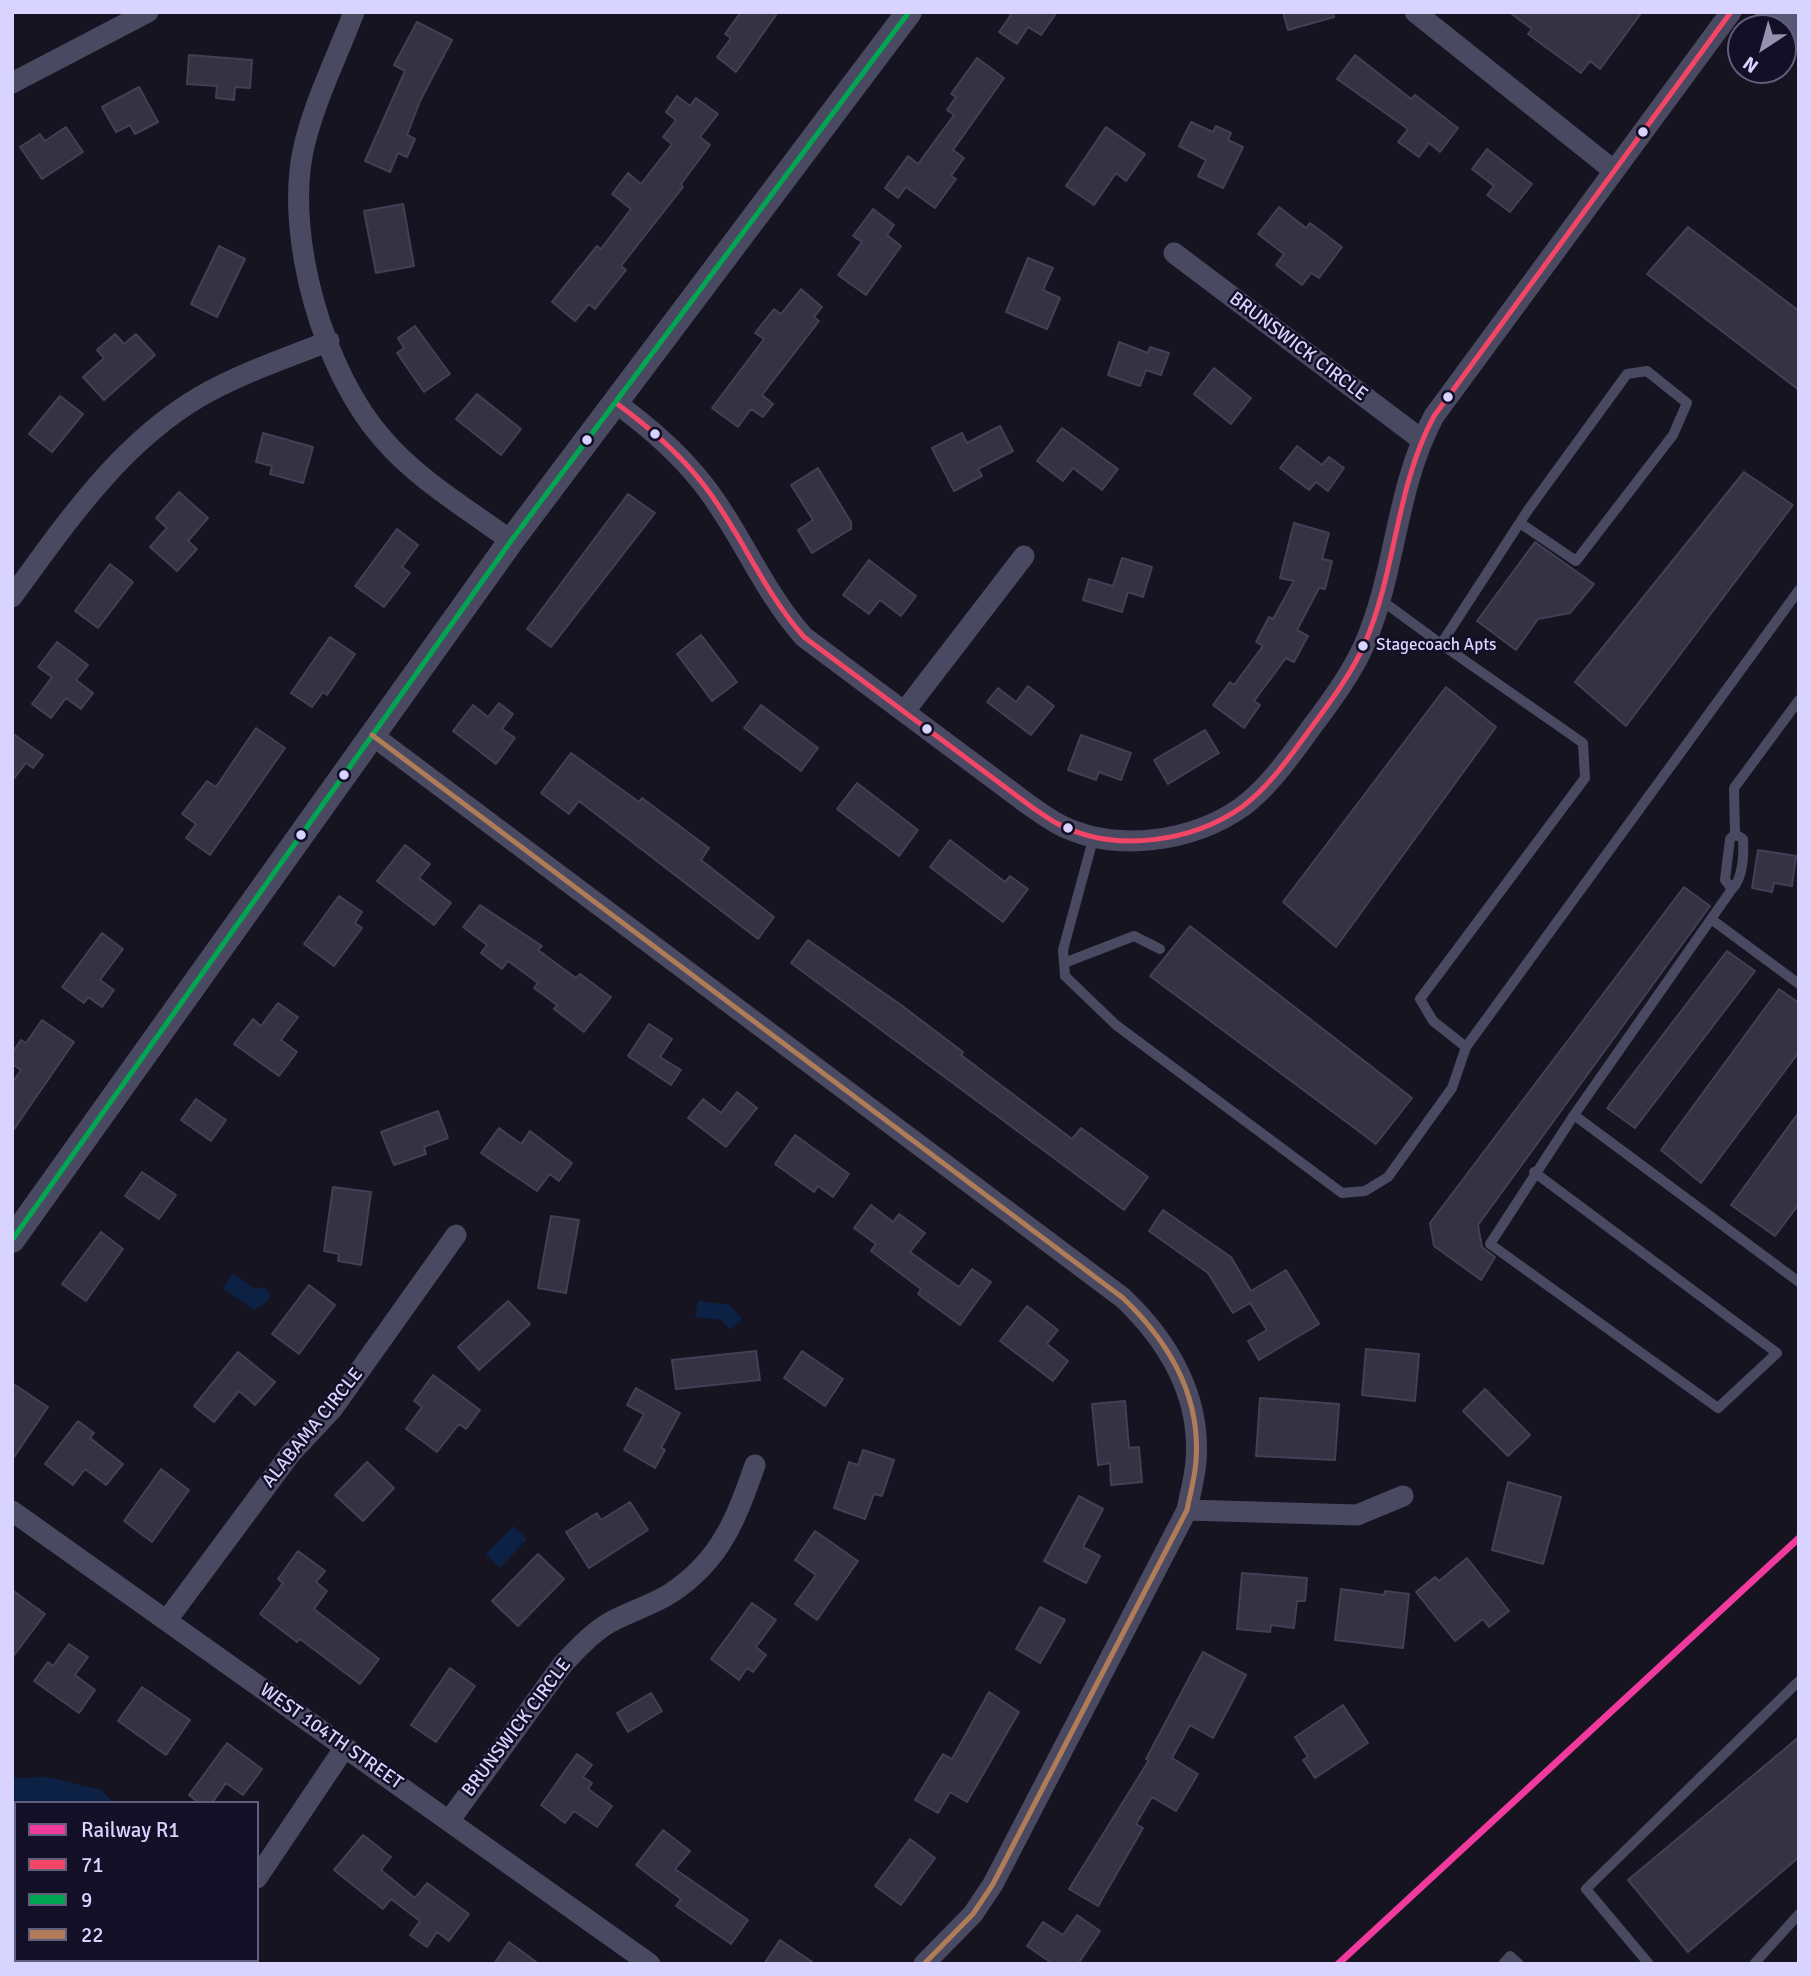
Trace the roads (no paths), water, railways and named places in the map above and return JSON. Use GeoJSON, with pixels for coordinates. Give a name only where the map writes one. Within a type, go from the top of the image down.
{"type":"FeatureCollection","features":[{"type":"Feature","properties":{"kind":"main road"},"geometry":{"type":"LineString","coordinates":[[1770,12],[1799,34]]}},
{"type":"Feature","properties":{"kind":"street"},"geometry":{"type":"LineString","coordinates":[[12,83],[148,12]]}},
{"type":"Feature","properties":{"kind":"street"},"geometry":{"type":"LineString","coordinates":[[354,12],[303,151],[296,199],[301,248],[311,295],[360,412],[410,466],[511,541]]}},
{"type":"Feature","properties":{"kind":"street"},"geometry":{"type":"LineString","coordinates":[[12,1240],[511,541],[909,12]]}},
{"type":"Feature","properties":{"kind":"street"},"geometry":{"type":"LineString","coordinates":[[1415,12],[1613,170]]}},
{"type":"Feature","properties":{"kind":"street"},"geometry":{"type":"LineString","coordinates":[[616,403],[675,451],[704,485],[779,609],[804,637],[1029,805],[1061,826],[1094,836],[1135,841],[1173,837],[1209,826],[1242,806],[1270,781],[1336,693],[1364,645],[1381,600],[1403,495],[1422,440],[1458,380],[1731,12]]}},
{"type":"Feature","properties":{"kind":"street","name":"BRUNSWICK CIRCLE"},"geometry":{"type":"LineString","coordinates":[[1174,253],[1422,440]]}},
{"type":"Feature","properties":{"kind":"street"},"geometry":{"type":"LineString","coordinates":[[12,597],[98,482],[147,437],[200,397],[329,341]]}},
{"type":"Feature","properties":{"kind":"street"},"geometry":{"type":"LineString","coordinates":[[904,712],[1024,556]]}},
{"type":"Feature","properties":{"kind":"street"},"geometry":{"type":"LineString","coordinates":[[372,735],[1132,1307],[1150,1325],[1171,1354],[1186,1389],[1195,1425],[1196,1462],[1187,1510],[993,1884],[973,1914],[924,1964]]}},
{"type":"Feature","properties":{"kind":"street","name":"ALABAMA CIRCLE"},"geometry":{"type":"LineString","coordinates":[[167,1620],[290,1453],[333,1408],[456,1234]]}},
{"type":"Feature","properties":{"kind":"street","name":"BRUNSWICK CIRCLE"},"geometry":{"type":"LineString","coordinates":[[449,1821],[563,1664],[584,1641],[609,1623],[670,1594],[697,1573],[721,1546],[738,1514],[755,1465]]}},
{"type":"Feature","properties":{"kind":"street"},"geometry":{"type":"LineString","coordinates":[[1187,1510],[1357,1515],[1403,1496]]}},
{"type":"Feature","properties":{"kind":"street","name":"WEST 104TH STREET"},"geometry":{"type":"LineString","coordinates":[[12,1511],[650,1964]]}},
{"type":"Feature","properties":{"kind":"street"},"geometry":{"type":"LineString","coordinates":[[259,1875],[345,1747]]}},
{"type":"Feature","properties":{"kind":"lane"},"geometry":{"type":"LineString","coordinates":[[1441,644],[1520,523],[1627,374],[1647,371],[1687,403],[1673,435],[1576,561],[1520,523]]}},
{"type":"Feature","properties":{"kind":"lane"},"geometry":{"type":"LineString","coordinates":[[1094,836],[1063,950],[1065,976],[1116,1025],[1342,1193],[1365,1191],[1388,1177],[1452,1088],[1466,1047],[1799,590]]}},
{"type":"Feature","properties":{"kind":"lane"},"geometry":{"type":"LineString","coordinates":[[1381,600],[1583,743],[1585,778],[1420,999],[1433,1021],[1466,1047]]}},
{"type":"Feature","properties":{"kind":"lane"},"geometry":{"type":"LineString","coordinates":[[1534,1172],[1777,1353],[1718,1408],[1490,1244],[1534,1172],[1732,889],[1726,880],[1730,839],[1735,834],[1734,788],[1796,708]]}},
{"type":"Feature","properties":{"kind":"lane"},"geometry":{"type":"LineString","coordinates":[[1711,919],[1799,984]]}},
{"type":"Feature","properties":{"kind":"lane"},"geometry":{"type":"LineString","coordinates":[[1064,963],[1135,936],[1160,949]]}},
{"type":"Feature","properties":{"kind":"lane"},"geometry":{"type":"LineString","coordinates":[[1574,1115],[1799,1282]]}},
{"type":"Feature","properties":{"kind":"lane"},"geometry":{"type":"LineString","coordinates":[[1649,1964],[1586,1889],[1799,1681]]}},
{"type":"Feature","properties":{"kind":"lane"},"geometry":{"type":"LineString","coordinates":[[1754,1964],[1799,1914]]}},
{"type":"Feature","properties":{"kind":"lane"},"geometry":{"type":"LineString","coordinates":[[1503,1964],[1510,1956],[1519,1964]]}},
{"type":"Feature","properties":{"kind":"water"},"geometry":{"type":"Polygon","coordinates":[[[233,1273],[255,1289],[263,1287],[270,1293],[269,1300],[254,1310],[223,1288],[233,1273]]]}},
{"type":"Feature","properties":{"kind":"water"},"geometry":{"type":"Polygon","coordinates":[[[698,1301],[730,1305],[742,1319],[730,1330],[721,1320],[695,1317],[698,1301]]]}},
{"type":"Feature","properties":{"kind":"water"},"geometry":{"type":"Polygon","coordinates":[[[513,1526],[527,1539],[500,1568],[486,1554],[513,1526]]]}},
{"type":"Feature","properties":{"kind":"water"},"geometry":{"type":"Polygon","coordinates":[[[48,1777],[101,1790],[112,1801],[14,1801],[12,1898],[12,1778],[48,1777]]]}},
{"type":"Feature","properties":{"kind":"rail line","name":"R1"},"geometry":{"type":"LineString","coordinates":[[1338,1964],[1799,1538]]}},
{"type":"Feature","properties":{"kind":"place","name":"Stagecoach Apts"},"geometry":{"type":"Point","coordinates":[1363,646]}}]}
